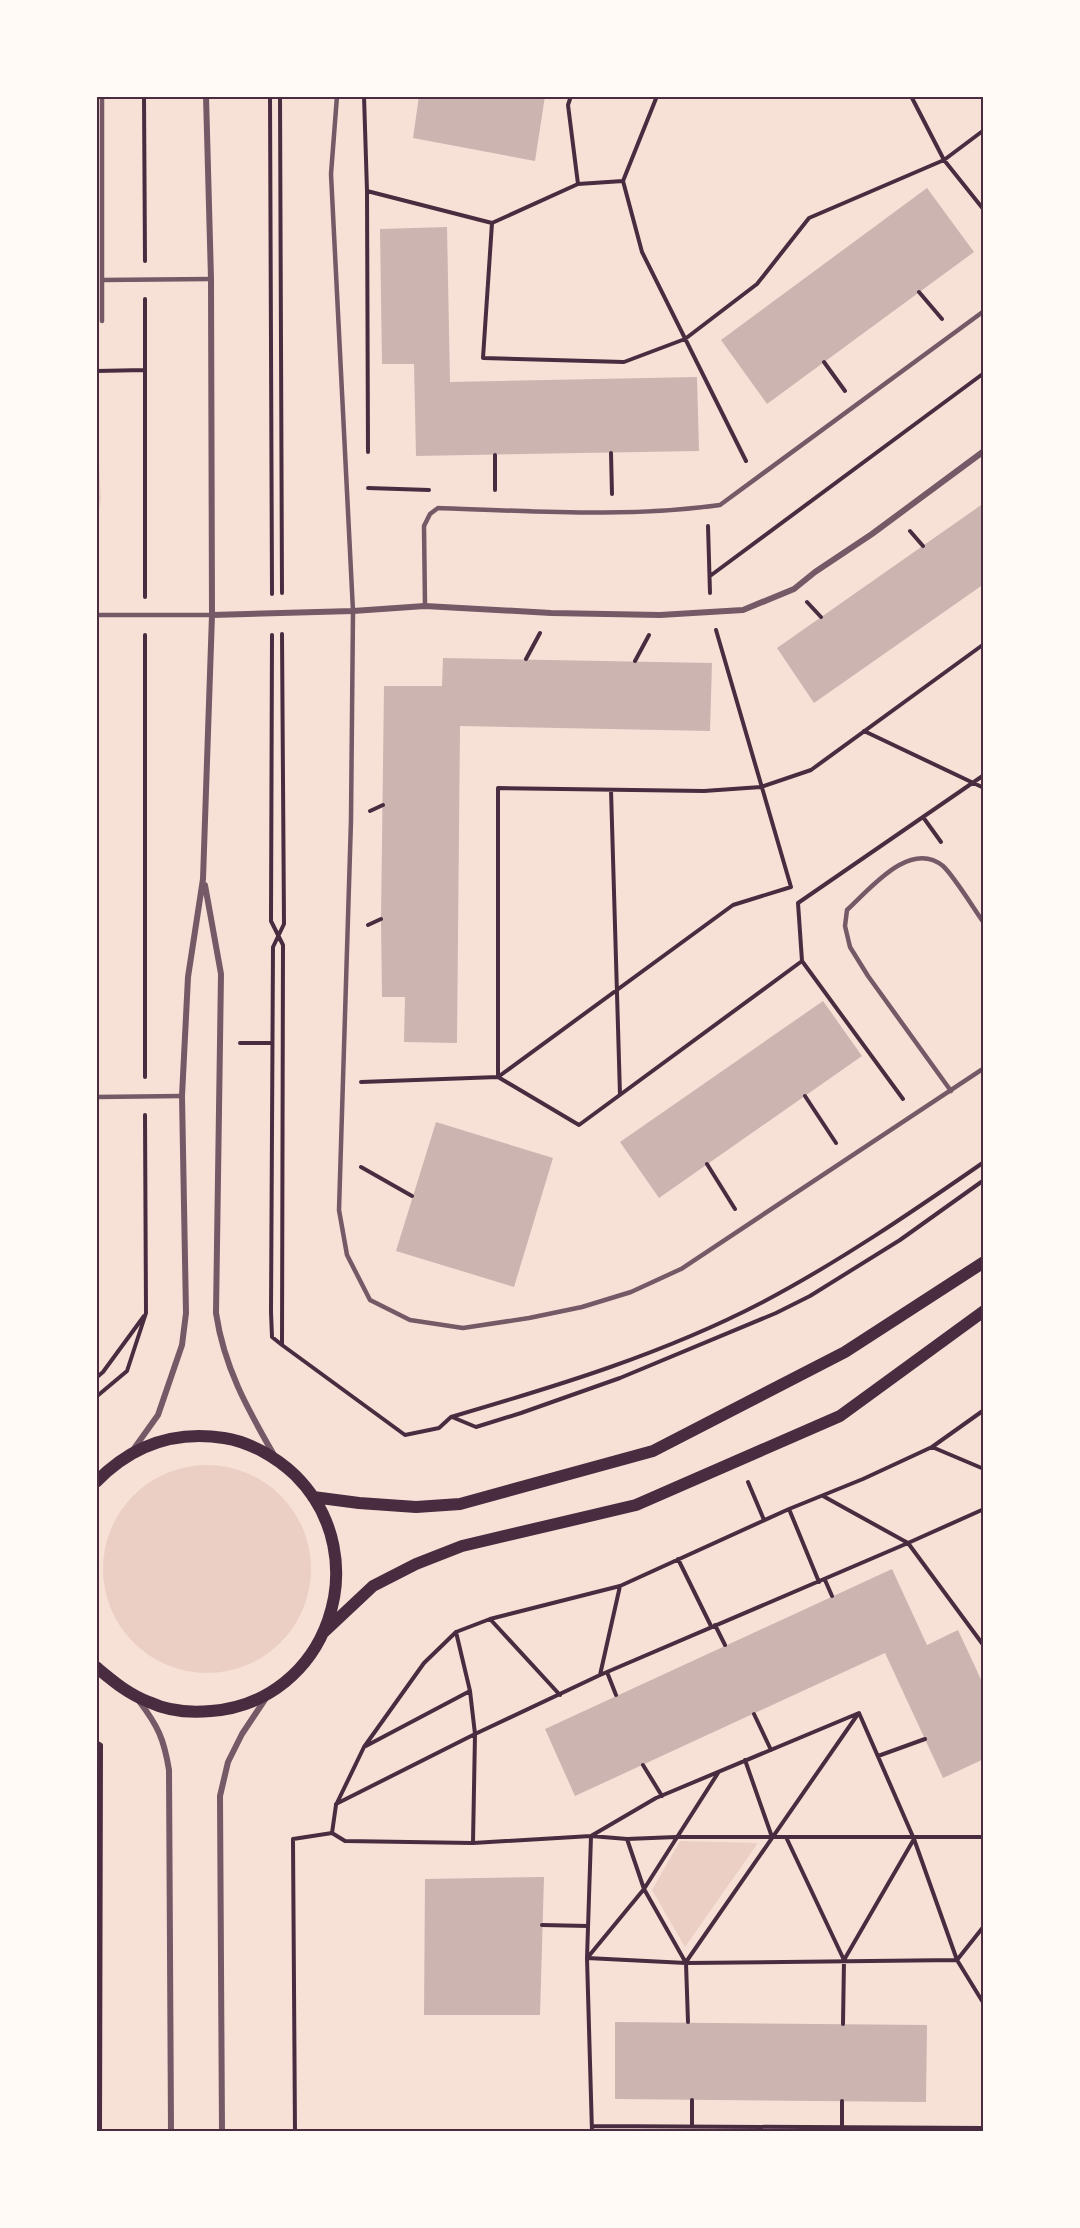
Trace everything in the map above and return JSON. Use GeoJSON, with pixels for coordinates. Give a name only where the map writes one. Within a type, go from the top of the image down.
{"type":"FeatureCollection","features":[{"type":"Feature","properties":{"kind":"main road"},"geometry":{"type":"LineString","coordinates":[[313,1497],[416,1507],[460,1504],[653,1451],[845,1352],[984,1262]]}},
{"type":"Feature","properties":{"kind":"main road"},"geometry":{"type":"LineString","coordinates":[[96,1667],[118,1686],[135,1696],[168,1709],[203,1712],[237,1707],[270,1692],[300,1668],[324,1632],[373,1586],[416,1564],[462,1546],[636,1505],[840,1416],[984,1311]]}},
{"type":"Feature","properties":{"kind":"main road"},"geometry":{"type":"LineString","coordinates":[[96,1481],[130,1453],[174,1438],[210,1436],[244,1444],[276,1460],[303,1483],[313,1497],[329,1529],[336,1565],[334,1601],[324,1632]]}},
{"type":"Feature","properties":{"kind":"street"},"geometry":{"type":"LineString","coordinates":[[130,1453],[158,1415],[182,1345],[186,1313],[182,1096],[188,977],[203,879],[212,615],[211,279],[206,96]]}},
{"type":"Feature","properties":{"kind":"street"},"geometry":{"type":"LineString","coordinates":[[212,615],[353,611],[425,606],[551,613],[660,615],[743,610],[794,589],[984,451]]}},
{"type":"Feature","properties":{"kind":"street"},"geometry":{"type":"LineString","coordinates":[[203,879],[221,974],[218,1322],[220,1340],[230,1372],[246,1407],[276,1460]]}},
{"type":"Feature","properties":{"kind":"street"},"geometry":{"type":"LineString","coordinates":[[222,2132],[220,1796],[228,1762],[270,1692]]}},
{"type":"Feature","properties":{"kind":"street"},"geometry":{"type":"LineString","coordinates":[[135,1696],[153,1719],[164,1742],[169,1770],[171,2132]]}},
{"type":"Feature","properties":{"kind":"lane"},"geometry":{"type":"LineString","coordinates":[[102,96],[102,321]]}},
{"type":"Feature","properties":{"kind":"lane"},"geometry":{"type":"LineString","coordinates":[[337,96],[331,174],[353,611],[351,820],[339,1210],[347,1255],[370,1300],[410,1320],[463,1328],[582,1307],[631,1292],[681,1269],[984,1068]]}},
{"type":"Feature","properties":{"kind":"lane"},"geometry":{"type":"LineString","coordinates":[[102,280],[211,279]]}},
{"type":"Feature","properties":{"kind":"lane"},"geometry":{"type":"LineString","coordinates":[[425,606],[424,526],[430,514],[438,508],[613,513],[673,512],[720,505],[984,311]]}},
{"type":"Feature","properties":{"kind":"lane"},"geometry":{"type":"LineString","coordinates":[[96,615],[212,615]]}},
{"type":"Feature","properties":{"kind":"lane"},"geometry":{"type":"LineString","coordinates":[[951,1091],[868,976],[850,947],[845,926],[847,910],[893,869],[911,858],[929,858],[944,867],[984,923]]}},
{"type":"Feature","properties":{"kind":"lane"},"geometry":{"type":"LineString","coordinates":[[96,1097],[182,1096]]}},
{"type":"Feature","properties":{"kind":"path"},"geometry":{"type":"LineString","coordinates":[[96,1396],[127,1371],[146,1313],[144,96]]}},
{"type":"Feature","properties":{"kind":"path"},"geometry":{"type":"LineString","coordinates":[[270,96],[273,613],[271,921],[283,945],[282,1345]]}},
{"type":"Feature","properties":{"kind":"path"},"geometry":{"type":"LineString","coordinates":[[280,96],[284,924],[273,947],[272,1337],[405,1435],[439,1428],[451,1417],[561,1385],[616,1366],[759,1304],[890,1227],[984,1162]]}},
{"type":"Feature","properties":{"kind":"path"},"geometry":{"type":"LineString","coordinates":[[364,96],[367,191],[368,464]]}},
{"type":"Feature","properties":{"kind":"path"},"geometry":{"type":"LineString","coordinates":[[572,96],[568,105],[578,184]]}},
{"type":"Feature","properties":{"kind":"path"},"geometry":{"type":"LineString","coordinates":[[657,96],[623,181],[642,252],[756,480]]}},
{"type":"Feature","properties":{"kind":"path"},"geometry":{"type":"LineString","coordinates":[[910,96],[944,160],[984,210]]}},
{"type":"Feature","properties":{"kind":"path"},"geometry":{"type":"LineString","coordinates":[[492,223],[483,358],[624,362],[685,339],[757,284],[809,218],[944,160],[984,130]]}},
{"type":"Feature","properties":{"kind":"path"},"geometry":{"type":"LineString","coordinates":[[367,191],[492,223],[578,184],[623,181]]}},
{"type":"Feature","properties":{"kind":"path"},"geometry":{"type":"LineString","coordinates":[[919,292],[954,332]]}},
{"type":"Feature","properties":{"kind":"path"},"geometry":{"type":"LineString","coordinates":[[932,324],[949,311]]}},
{"type":"Feature","properties":{"kind":"path"},"geometry":{"type":"LineString","coordinates":[[824,362],[855,405]]}},
{"type":"Feature","properties":{"kind":"path"},"geometry":{"type":"LineString","coordinates":[[96,371],[145,370]]}},
{"type":"Feature","properties":{"kind":"path"},"geometry":{"type":"LineString","coordinates":[[709,576],[984,373]]}},
{"type":"Feature","properties":{"kind":"path"},"geometry":{"type":"LineString","coordinates":[[836,398],[854,384]]}},
{"type":"Feature","properties":{"kind":"path"},"geometry":{"type":"LineString","coordinates":[[611,453],[613,513]]}},
{"type":"Feature","properties":{"kind":"path"},"geometry":{"type":"LineString","coordinates":[[495,455],[495,492],[507,492]]}},
{"type":"Feature","properties":{"kind":"path"},"geometry":{"type":"LineString","coordinates":[[368,499],[368,488],[437,490]]}},
{"type":"Feature","properties":{"kind":"path"},"geometry":{"type":"LineString","coordinates":[[600,495],[612,495]]}},
{"type":"Feature","properties":{"kind":"path"},"geometry":{"type":"LineString","coordinates":[[498,1077],[734,905],[791,888],[710,612],[707,507]]}},
{"type":"Feature","properties":{"kind":"path"},"geometry":{"type":"LineString","coordinates":[[526,659],[551,613]]}},
{"type":"Feature","properties":{"kind":"path"},"geometry":{"type":"LineString","coordinates":[[498,1077],[498,788],[704,791],[761,787],[811,770],[984,644]]}},
{"type":"Feature","properties":{"kind":"path"},"geometry":{"type":"LineString","coordinates":[[864,731],[984,788]]}},
{"type":"Feature","properties":{"kind":"path"},"geometry":{"type":"LineString","coordinates":[[611,790],[620,1096]]}},
{"type":"Feature","properties":{"kind":"path"},"geometry":{"type":"LineString","coordinates":[[342,1083],[498,1077],[579,1125],[802,962]]}},
{"type":"Feature","properties":{"kind":"path"},"geometry":{"type":"LineString","coordinates":[[220,1044],[272,1043]]}},
{"type":"Feature","properties":{"kind":"path"},"geometry":{"type":"LineString","coordinates":[[805,1096],[847,1160]]}},
{"type":"Feature","properties":{"kind":"path"},"geometry":{"type":"LineString","coordinates":[[339,1155],[412,1197]]}},
{"type":"Feature","properties":{"kind":"path"},"geometry":{"type":"LineString","coordinates":[[707,1164],[746,1226]]}},
{"type":"Feature","properties":{"kind":"path"},"geometry":{"type":"LineString","coordinates":[[451,1417],[476,1427],[521,1413],[620,1378],[776,1313],[810,1296],[900,1240],[984,1180]]}},
{"type":"Feature","properties":{"kind":"path"},"geometry":{"type":"LineString","coordinates":[[96,1378],[103,1372],[146,1313]]}},
{"type":"Feature","properties":{"kind":"path"},"geometry":{"type":"LineString","coordinates":[[332,1833],[336,1804],[364,1747],[424,1663],[456,1632],[490,1619],[620,1586],[764,1520],[933,1448],[984,1410]]}},
{"type":"Feature","properties":{"kind":"path"},"geometry":{"type":"LineString","coordinates":[[933,1448],[984,1469]]}},
{"type":"Feature","properties":{"kind":"path"},"geometry":{"type":"LineString","coordinates":[[739,1460],[764,1520]]}},
{"type":"Feature","properties":{"kind":"path"},"geometry":{"type":"LineString","coordinates":[[823,1495],[908,1544],[984,1646]]}},
{"type":"Feature","properties":{"kind":"path"},"geometry":{"type":"LineString","coordinates":[[789,1509],[819,1582]]}},
{"type":"Feature","properties":{"kind":"path"},"geometry":{"type":"LineString","coordinates":[[336,1804],[475,1734],[607,1672],[825,1580],[984,1509]]}},
{"type":"Feature","properties":{"kind":"path"},"geometry":{"type":"LineString","coordinates":[[678,1559],[725,1645]]}},
{"type":"Feature","properties":{"kind":"path"},"geometry":{"type":"LineString","coordinates":[[825,1580],[832,1596]]}},
{"type":"Feature","properties":{"kind":"path"},"geometry":{"type":"LineString","coordinates":[[600,1676],[620,1586]]}},
{"type":"Feature","properties":{"kind":"path"},"geometry":{"type":"LineString","coordinates":[[490,1619],[560,1695]]}},
{"type":"Feature","properties":{"kind":"path"},"geometry":{"type":"LineString","coordinates":[[456,1632],[470,1691],[475,1734],[473,1843]]}},
{"type":"Feature","properties":{"kind":"path"},"geometry":{"type":"LineString","coordinates":[[607,1672],[616,1695]]}},
{"type":"Feature","properties":{"kind":"path"},"geometry":{"type":"LineString","coordinates":[[364,1747],[470,1691]]}},
{"type":"Feature","properties":{"kind":"path"},"geometry":{"type":"LineString","coordinates":[[591,1836],[662,1796],[859,1713]]}},
{"type":"Feature","properties":{"kind":"path"},"geometry":{"type":"LineString","coordinates":[[859,1713],[915,1839],[957,1960],[984,2004]]}},
{"type":"Feature","properties":{"kind":"path"},"geometry":{"type":"LineString","coordinates":[[686,1963],[859,1713]]}},
{"type":"Feature","properties":{"kind":"path"},"geometry":{"type":"LineString","coordinates":[[754,1714],[771,1750]]}},
{"type":"Feature","properties":{"kind":"path"},"geometry":{"type":"LineString","coordinates":[[878,1756],[926,1739]]}},
{"type":"Feature","properties":{"kind":"path"},"geometry":{"type":"LineString","coordinates":[[96,1742],[101,1745],[99,1818],[100,2132]]}},
{"type":"Feature","properties":{"kind":"path"},"geometry":{"type":"LineString","coordinates":[[745,1760],[772,1837]]}},
{"type":"Feature","properties":{"kind":"path"},"geometry":{"type":"LineString","coordinates":[[644,1765],[662,1796]]}},
{"type":"Feature","properties":{"kind":"path"},"geometry":{"type":"LineString","coordinates":[[587,1958],[644,1889],[718,1773]]}},
{"type":"Feature","properties":{"kind":"path"},"geometry":{"type":"LineString","coordinates":[[295,2132],[293,1839],[332,1833],[345,1841],[473,1843],[591,1836],[627,1839],[984,1837]]}},
{"type":"Feature","properties":{"kind":"path"},"geometry":{"type":"LineString","coordinates":[[591,1836],[587,1958],[592,2132]]}},
{"type":"Feature","properties":{"kind":"path"},"geometry":{"type":"LineString","coordinates":[[786,1838],[844,1960],[843,2024]]}},
{"type":"Feature","properties":{"kind":"path"},"geometry":{"type":"LineString","coordinates":[[627,1839],[644,1889],[686,1963],[688,2022]]}},
{"type":"Feature","properties":{"kind":"path"},"geometry":{"type":"LineString","coordinates":[[844,1960],[915,1839]]}},
{"type":"Feature","properties":{"kind":"path"},"geometry":{"type":"LineString","coordinates":[[542,1925],[588,1926]]}},
{"type":"Feature","properties":{"kind":"path"},"geometry":{"type":"LineString","coordinates":[[957,1960],[984,1926]]}},
{"type":"Feature","properties":{"kind":"path"},"geometry":{"type":"LineString","coordinates":[[587,1958],[686,1963],[957,1960]]}},
{"type":"Feature","properties":{"kind":"path"},"geometry":{"type":"LineString","coordinates":[[692,2100],[692,2126]]}},
{"type":"Feature","properties":{"kind":"path"},"geometry":{"type":"LineString","coordinates":[[842,2102],[842,2127]]}},
{"type":"Feature","properties":{"kind":"path"},"geometry":{"type":"LineString","coordinates":[[592,2126],[984,2128]]}},
{"type":"Feature","properties":{"kind":"shaded area"},"geometry":{"type":"Polygon","coordinates":[[[96,444],[98,445],[101,499],[96,526],[96,444]]]}},
{"type":"Feature","properties":{"kind":"shaded area"},"geometry":{"type":"Polygon","coordinates":[[[197,1465],[217,1465],[237,1469],[256,1477],[281,1495],[294,1511],[303,1529],[311,1559],[307,1599],[303,1609],[294,1627],[281,1643],[265,1656],[237,1669],[217,1673],[197,1673],[177,1669],[158,1661],[141,1650],[126,1635],[107,1599],[103,1579],[103,1559],[107,1539],[115,1520],[126,1503],[141,1488],[177,1469],[197,1465]]]}},
{"type":"Feature","properties":{"kind":"shaded area"},"geometry":{"type":"Polygon","coordinates":[[[680,1841],[758,1843],[685,1947],[652,1890],[680,1841]]]}},
{"type":"Feature","properties":{"kind":"building"},"geometry":{"type":"Polygon","coordinates":[[[419,96],[545,96],[535,161],[413,138],[419,96]]]}},
{"type":"Feature","properties":{"kind":"building"},"geometry":{"type":"Polygon","coordinates":[[[927,188],[974,252],[767,404],[721,340],[927,188]]]}},
{"type":"Feature","properties":{"kind":"building"},"geometry":{"type":"Polygon","coordinates":[[[447,227],[450,382],[697,377],[699,451],[416,456],[414,364],[382,364],[380,229],[447,227]]]}},
{"type":"Feature","properties":{"kind":"building"},"geometry":{"type":"Polygon","coordinates":[[[984,503],[984,584],[814,703],[777,648],[984,503]]]}},
{"type":"Feature","properties":{"kind":"building"},"geometry":{"type":"Polygon","coordinates":[[[443,658],[712,663],[710,731],[460,726],[457,1043],[404,1042],[405,997],[382,997],[384,686],[442,686],[443,658]]]}},
{"type":"Feature","properties":{"kind":"building"},"geometry":{"type":"Polygon","coordinates":[[[823,1001],[862,1056],[659,1198],[620,1142],[823,1001]]]}},
{"type":"Feature","properties":{"kind":"building"},"geometry":{"type":"Polygon","coordinates":[[[436,1122],[553,1158],[514,1287],[396,1251],[436,1122]]]}},
{"type":"Feature","properties":{"kind":"building"},"geometry":{"type":"Polygon","coordinates":[[[892,1569],[927,1645],[958,1630],[984,1686],[984,1759],[943,1778],[885,1653],[575,1796],[545,1729],[892,1569]]]}},
{"type":"Feature","properties":{"kind":"building"},"geometry":{"type":"Polygon","coordinates":[[[544,1877],[540,2015],[424,2015],[425,1879],[544,1877]]]}},
{"type":"Feature","properties":{"kind":"building"},"geometry":{"type":"Polygon","coordinates":[[[615,2022],[927,2025],[926,2102],[615,2099],[615,2022]]]}}]}
